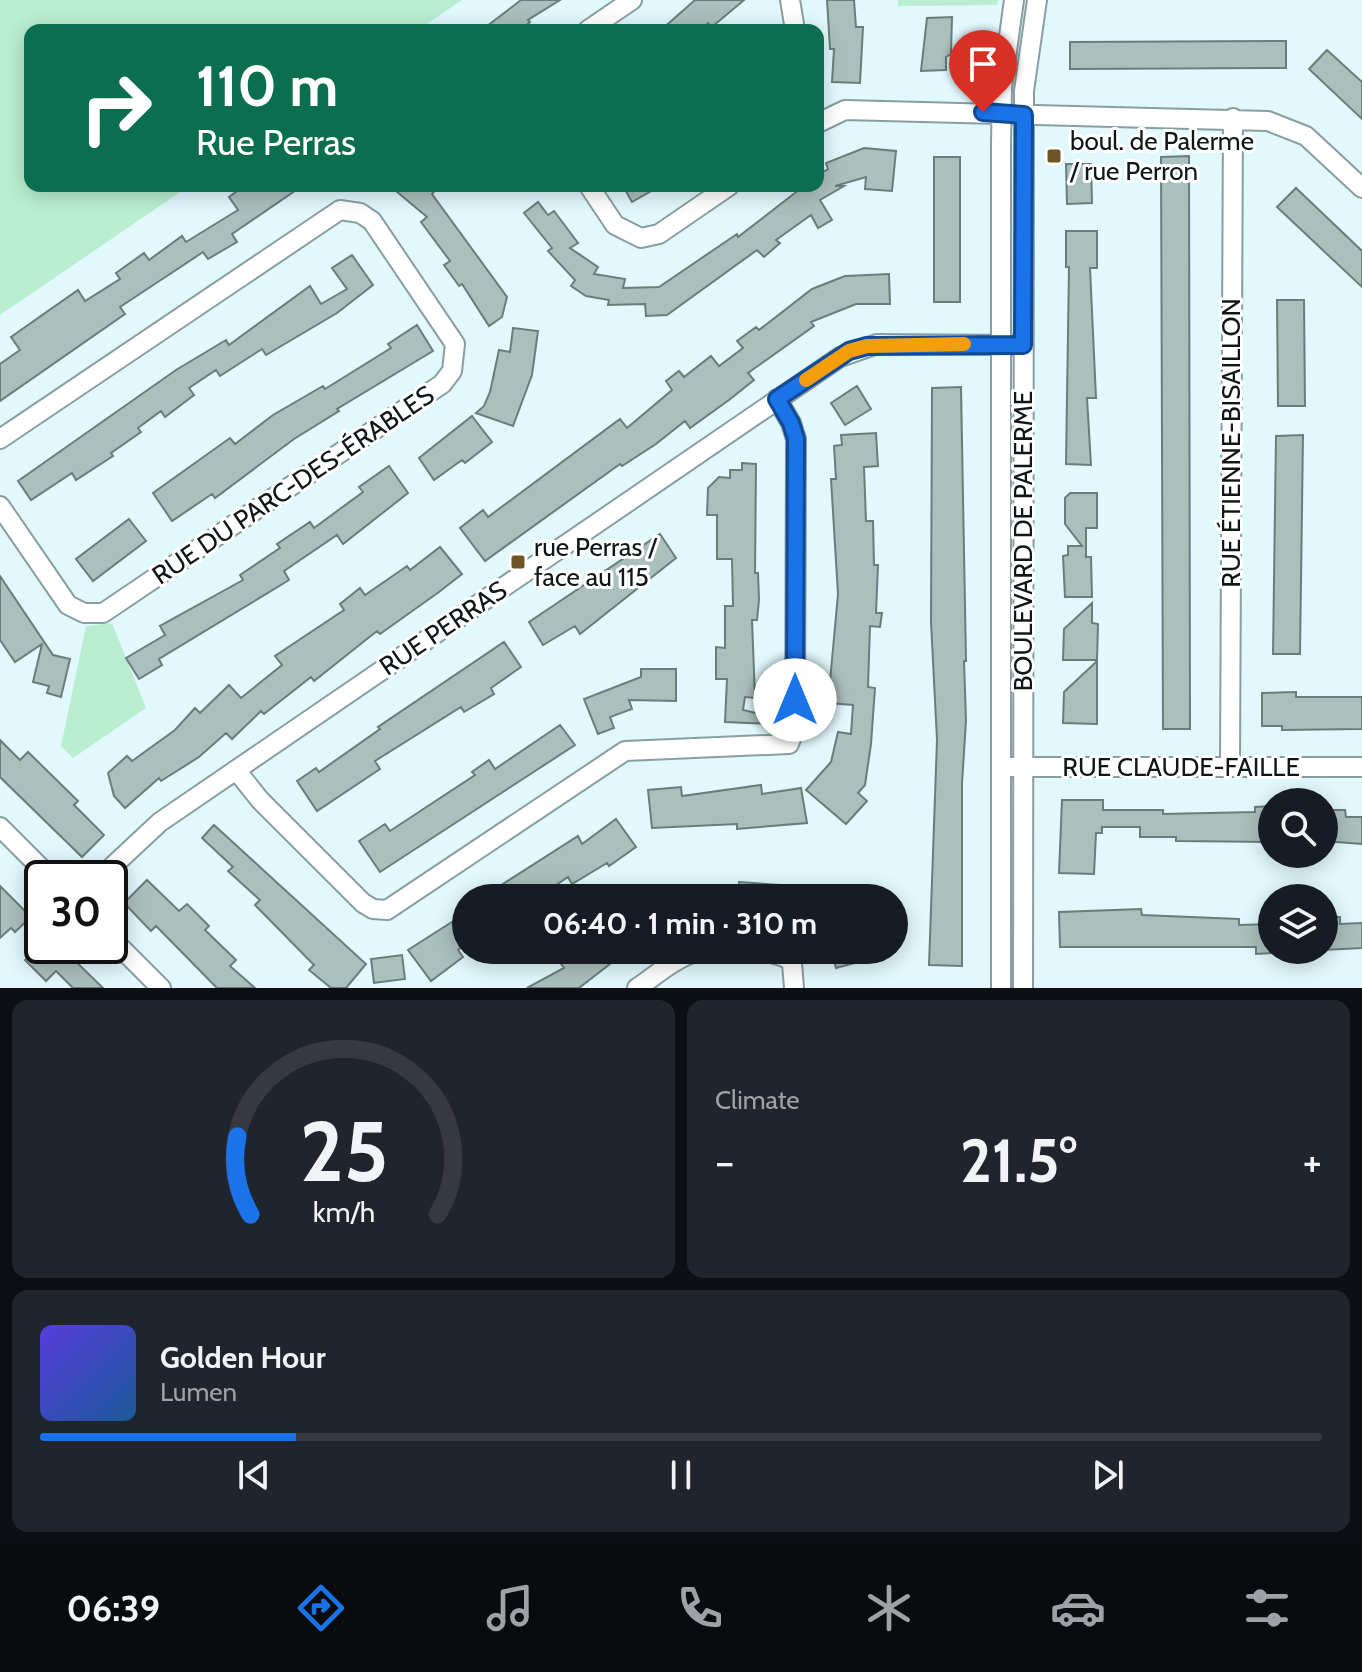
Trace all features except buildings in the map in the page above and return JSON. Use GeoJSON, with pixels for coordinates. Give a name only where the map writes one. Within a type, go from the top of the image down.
{"type":"FeatureCollection","features":[{"type":"Feature","properties":{"kind":"street"},"geometry":{"type":"LineString","coordinates":[[597,24],[632,0]]}},
{"type":"Feature","properties":{"kind":"street"},"geometry":{"type":"LineString","coordinates":[[790,0],[794,24]]}},
{"type":"Feature","properties":{"kind":"street","name":"BOULEVARD DE PALERME"},"geometry":{"type":"LineString","coordinates":[[1001,988],[1001,113],[1014,0]]}},
{"type":"Feature","properties":{"kind":"street","name":"BOULEVARD DE PALERME"},"geometry":{"type":"LineString","coordinates":[[1023,988],[1024,115],[1025,75],[1037,0]]}},
{"type":"Feature","properties":{"kind":"street"},"geometry":{"type":"LineString","coordinates":[[824,119],[845,110],[1268,121],[1295,129],[1362,188]]}},
{"type":"Feature","properties":{"kind":"street","name":"RUE ÉTIENNE-BISAILLON"},"geometry":{"type":"LineString","coordinates":[[1230,767],[1233,118]]}},
{"type":"Feature","properties":{"kind":"street"},"geometry":{"type":"LineString","coordinates":[[593,192],[615,225],[641,238],[659,234],[720,192]]}},
{"type":"Feature","properties":{"kind":"street","name":"RUE DU PARC-DES-ÉRABLES"},"geometry":{"type":"LineString","coordinates":[[0,439],[335,211],[353,211],[372,221],[455,344],[452,371],[442,384],[103,613],[84,613],[68,605],[0,506]]}},
{"type":"Feature","properties":{"kind":"street","name":"RUE PERRAS"},"geometry":{"type":"LineString","coordinates":[[119,860],[154,827],[236,770],[777,399],[858,348],[877,344],[1023,345]]}},
{"type":"Feature","properties":{"kind":"street"},"geometry":{"type":"LineString","coordinates":[[236,770],[260,800],[363,903],[373,909],[387,910],[625,751],[789,744],[795,729],[796,439],[777,399]]}},
{"type":"Feature","properties":{"kind":"street","name":"RUE CLAUDE-FAILLE"},"geometry":{"type":"LineString","coordinates":[[1000,767],[1362,767]]}},
{"type":"Feature","properties":{"kind":"street"},"geometry":{"type":"LineString","coordinates":[[0,827],[33,860]]}},
{"type":"Feature","properties":{"kind":"street"},"geometry":{"type":"LineString","coordinates":[[637,988],[691,954],[738,951],[786,956],[792,963],[794,988]]}},
{"type":"Feature","properties":{"kind":"street"},"geometry":{"type":"LineString","coordinates":[[128,955],[161,988]]}},
{"type":"Feature","properties":{"kind":"green space"},"geometry":{"type":"Polygon","coordinates":[[[0,0],[462,0],[427,24],[24,24],[24,192],[180,192],[0,315],[0,0]]]}},
{"type":"Feature","properties":{"kind":"green space"},"geometry":{"type":"Polygon","coordinates":[[[898,0],[998,0],[997,5],[898,6],[898,0]]]}},
{"type":"Feature","properties":{"kind":"green space"},"geometry":{"type":"Polygon","coordinates":[[[112,623],[146,708],[73,758],[61,746],[86,626],[112,623]]]}},
{"type":"Feature","properties":{"kind":"slow traffic"},"geometry":{"type":"LineString","coordinates":[[806,380],[858,348],[877,344],[964,344]]}},
{"type":"Feature","properties":{"kind":"place","name":"boul. de Palerme / rue Perron"},"geometry":{"type":"Point","coordinates":[1054,156]}},
{"type":"Feature","properties":{"kind":"place","name":"rue Perras / face au 115"},"geometry":{"type":"Point","coordinates":[518,562]}},
{"type":"Feature","properties":{"kind":"route"},"geometry":{"type":"LineString","coordinates":[[795,700],[796,439],[795,431],[777,399],[849,351],[867,346],[1023,345],[1024,115],[983,112]]}}]}
